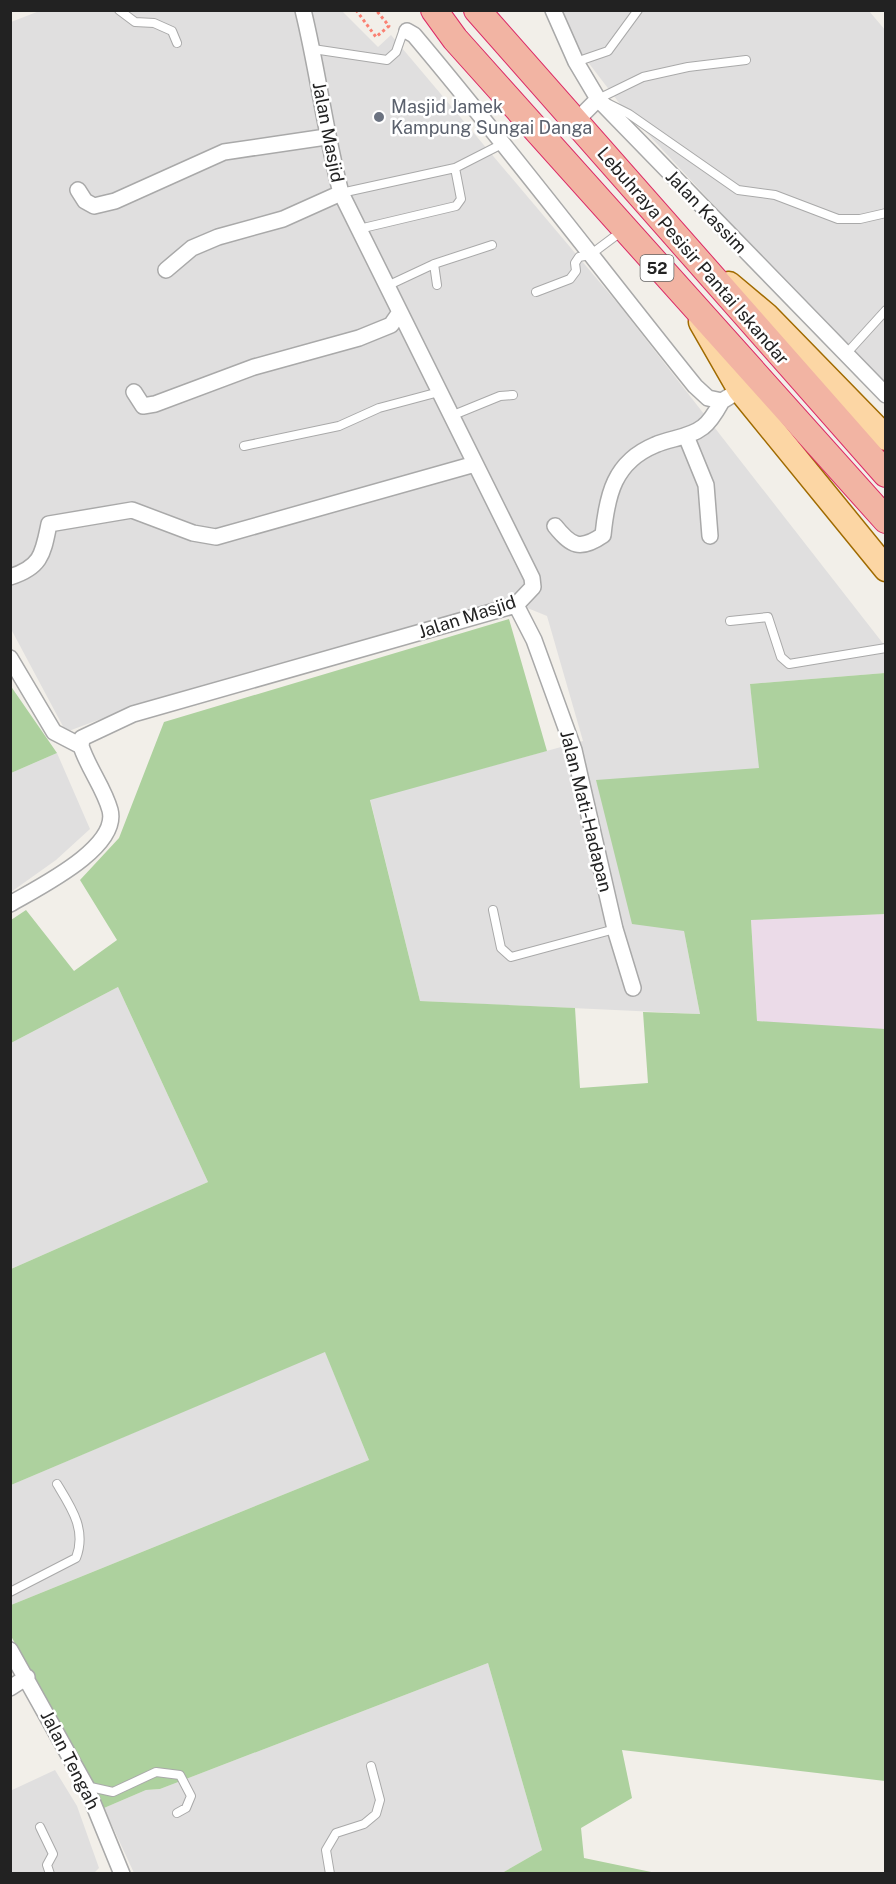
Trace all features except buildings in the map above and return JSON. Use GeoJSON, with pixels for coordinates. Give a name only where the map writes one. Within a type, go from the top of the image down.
{"type":"FeatureCollection","features":[{"type":"Feature","properties":{"kind":"highway"},"geometry":{"type":"LineString","coordinates":[[423,10],[455,39]]}},
{"type":"Feature","properties":{"kind":"highway","name":"Lebuhraya Pesisir Pantai Iskandar"},"geometry":{"type":"LineString","coordinates":[[434,10],[455,39],[623,230],[885,520]]}},
{"type":"Feature","properties":{"kind":"highway","name":"Lebuhraya Pesisir Pantai Iskandar"},"geometry":{"type":"LineString","coordinates":[[477,10],[885,474]]}},
{"type":"Feature","properties":{"kind":"main road"},"geometry":{"type":"LineString","coordinates":[[681,244],[766,315],[885,438]]}},
{"type":"Feature","properties":{"kind":"main road"},"geometry":{"type":"LineString","coordinates":[[693,308],[731,396],[885,569]]}},
{"type":"Feature","properties":{"kind":"street","name":"Jalan Masjid"},"geometry":{"type":"LineString","coordinates":[[81,746],[82,738],[89,733],[133,714],[516,605],[530,593],[533,587],[532,578],[341,193],[327,137],[313,49],[303,10]]}},
{"type":"Feature","properties":{"kind":"street","name":"Jalan Kassim"},"geometry":{"type":"LineString","coordinates":[[553,10],[576,62],[598,99],[885,395]]}},
{"type":"Feature","properties":{"kind":"street"},"geometry":{"type":"LineString","coordinates":[[406,31],[414,35],[505,143],[590,255],[695,386],[708,398],[731,396]]}},
{"type":"Feature","properties":{"kind":"street"},"geometry":{"type":"LineString","coordinates":[[575,122],[598,99]]}},
{"type":"Feature","properties":{"kind":"street"},"geometry":{"type":"LineString","coordinates":[[78,189],[85,201],[94,206],[115,201],[224,152],[327,137]]}},
{"type":"Feature","properties":{"kind":"street"},"geometry":{"type":"LineString","coordinates":[[166,270],[192,248],[218,237],[283,219],[341,193]]}},
{"type":"Feature","properties":{"kind":"street"},"geometry":{"type":"LineString","coordinates":[[134,392],[143,406],[155,404],[254,367],[359,338],[391,325],[400,312]]}},
{"type":"Feature","properties":{"kind":"street"},"geometry":{"type":"LineString","coordinates":[[555,526],[566,540],[579,546],[603,535],[612,482],[626,465],[654,445],[686,436],[703,428],[731,396]]}},
{"type":"Feature","properties":{"kind":"street"},"geometry":{"type":"LineString","coordinates":[[686,436],[706,485],[710,536]]}},
{"type":"Feature","properties":{"kind":"street"},"geometry":{"type":"LineString","coordinates":[[10,577],[32,568],[43,555],[49,524],[132,510],[175,524],[194,534],[216,537],[475,464]]}},
{"type":"Feature","properties":{"kind":"street","name":"Jalan Mati-Hadapan"},"geometry":{"type":"LineString","coordinates":[[516,605],[534,640],[574,750],[615,929],[633,988]]}},
{"type":"Feature","properties":{"kind":"street"},"geometry":{"type":"LineString","coordinates":[[10,658],[54,732],[81,746],[110,810],[111,822],[102,841],[63,872],[10,904]]}},
{"type":"Feature","properties":{"kind":"street","name":"Jalan Tengah"},"geometry":{"type":"LineString","coordinates":[[10,1650],[86,1786],[122,1874]]}},
{"type":"Feature","properties":{"kind":"street"},"geometry":{"type":"LineString","coordinates":[[10,1688],[27,1677]]}},
{"type":"Feature","properties":{"kind":"lane"},"geometry":{"type":"LineString","coordinates":[[119,10],[135,22],[154,23],[172,31],[177,43]]}},
{"type":"Feature","properties":{"kind":"lane"},"geometry":{"type":"LineString","coordinates":[[576,62],[608,51],[638,10]]}},
{"type":"Feature","properties":{"kind":"lane"},"geometry":{"type":"LineString","coordinates":[[313,49],[387,60],[394,56],[403,32],[406,31]]}},
{"type":"Feature","properties":{"kind":"lane"},"geometry":{"type":"LineString","coordinates":[[598,99],[644,77],[688,67],[746,60]]}},
{"type":"Feature","properties":{"kind":"lane"},"geometry":{"type":"LineString","coordinates":[[598,99],[628,114],[738,190],[775,195],[838,219],[860,219],[885,213]]}},
{"type":"Feature","properties":{"kind":"lane"},"geometry":{"type":"LineString","coordinates":[[341,193],[455,168],[505,143]]}},
{"type":"Feature","properties":{"kind":"lane"},"geometry":{"type":"LineString","coordinates":[[359,229],[456,206],[461,199],[455,168]]}},
{"type":"Feature","properties":{"kind":"lane"},"geometry":{"type":"LineString","coordinates":[[536,292],[570,279],[576,272],[577,260],[590,255],[623,230]]}},
{"type":"Feature","properties":{"kind":"lane"},"geometry":{"type":"LineString","coordinates":[[387,286],[434,264],[492,245]]}},
{"type":"Feature","properties":{"kind":"lane"},"geometry":{"type":"LineString","coordinates":[[434,264],[437,285]]}},
{"type":"Feature","properties":{"kind":"lane"},"geometry":{"type":"LineString","coordinates":[[845,355],[885,310]]}},
{"type":"Feature","properties":{"kind":"lane"},"geometry":{"type":"LineString","coordinates":[[244,446],[339,426],[379,408],[440,392]]}},
{"type":"Feature","properties":{"kind":"lane"},"geometry":{"type":"LineString","coordinates":[[451,416],[500,396],[513,395]]}},
{"type":"Feature","properties":{"kind":"lane"},"geometry":{"type":"LineString","coordinates":[[730,621],[768,617],[781,657],[789,664],[885,648]]}},
{"type":"Feature","properties":{"kind":"lane"},"geometry":{"type":"LineString","coordinates":[[493,910],[501,948],[511,957],[615,929]]}},
{"type":"Feature","properties":{"kind":"lane"},"geometry":{"type":"LineString","coordinates":[[10,1593],[76,1558],[80,1548],[80,1532],[74,1511],[57,1484]]}},
{"type":"Feature","properties":{"kind":"lane"},"geometry":{"type":"LineString","coordinates":[[330,1874],[326,1850],[336,1833],[364,1824],[376,1814],[380,1800],[371,1766]]}},
{"type":"Feature","properties":{"kind":"lane"},"geometry":{"type":"LineString","coordinates":[[86,1786],[113,1792],[156,1772],[180,1775],[191,1796],[186,1808],[177,1813]]}},
{"type":"Feature","properties":{"kind":"lane"},"geometry":{"type":"LineString","coordinates":[[40,1827],[53,1854],[48,1865],[50,1874]]}},
{"type":"Feature","properties":{"kind":"path"},"geometry":{"type":"LineString","coordinates":[[356,10],[376,37],[389,26],[376,10]]}},
{"type":"Feature","properties":{"kind":"shaded area"},"geometry":{"type":"Polygon","coordinates":[[[42,10],[342,11],[378,47],[391,35],[619,305],[885,646],[885,673],[750,684],[760,768],[684,931],[700,1014],[420,1001],[370,799],[583,741],[547,616],[508,600],[98,720],[66,732],[11,629],[11,22],[42,10]]]}},
{"type":"Feature","properties":{"kind":"shaded area"},"geometry":{"type":"Polygon","coordinates":[[[549,11],[869,11],[886,31],[885,389],[620,104],[549,11]]]}},
{"type":"Feature","properties":{"kind":"shaded area"},"geometry":{"type":"Polygon","coordinates":[[[57,753],[90,829],[56,860],[11,892],[11,773],[57,753]]]}},
{"type":"Feature","properties":{"kind":"shaded area"},"geometry":{"type":"Polygon","coordinates":[[[885,914],[885,1033],[757,1021],[751,919],[885,914]]]}},
{"type":"Feature","properties":{"kind":"shaded area"},"geometry":{"type":"Polygon","coordinates":[[[118,987],[208,1182],[11,1269],[11,1043],[118,987]]]}},
{"type":"Feature","properties":{"kind":"shaded area"},"geometry":{"type":"Polygon","coordinates":[[[325,1351],[369,1460],[11,1605],[11,1485],[325,1351]]]}},
{"type":"Feature","properties":{"kind":"shaded area"},"geometry":{"type":"Polygon","coordinates":[[[488,1663],[542,1850],[502,1873],[134,1873],[104,1808],[146,1790],[160,1789],[488,1663]]]}},
{"type":"Feature","properties":{"kind":"shaded area"},"geometry":{"type":"Polygon","coordinates":[[[55,1770],[77,1806],[99,1868],[94,1873],[11,1873],[10,1791],[55,1770]]]}},
{"type":"Feature","properties":{"kind":"green space"},"geometry":{"type":"Polygon","coordinates":[[[509,619],[547,751],[370,800],[420,1001],[575,1008],[580,1088],[648,1083],[643,1012],[700,1014],[684,931],[632,924],[596,780],[759,768],[750,684],[885,673],[885,914],[751,920],[757,1021],[885,1029],[885,1781],[622,1750],[632,1798],[581,1828],[584,1858],[656,1873],[502,1873],[542,1850],[488,1663],[160,1789],[146,1790],[104,1808],[11,1636],[11,1605],[369,1460],[325,1352],[11,1485],[11,1269],[208,1182],[118,987],[11,1043],[11,920],[26,910],[74,971],[117,940],[80,880],[119,838],[164,722],[509,619]]]}},
{"type":"Feature","properties":{"kind":"green space"},"geometry":{"type":"Polygon","coordinates":[[[10,685],[57,753],[11,773],[10,773],[10,685]]]}},
{"type":"Feature","properties":{"kind":"place","name":"Masjid Jamek Kampung Sungai Danga"},"geometry":{"type":"Point","coordinates":[379,117]}}]}
